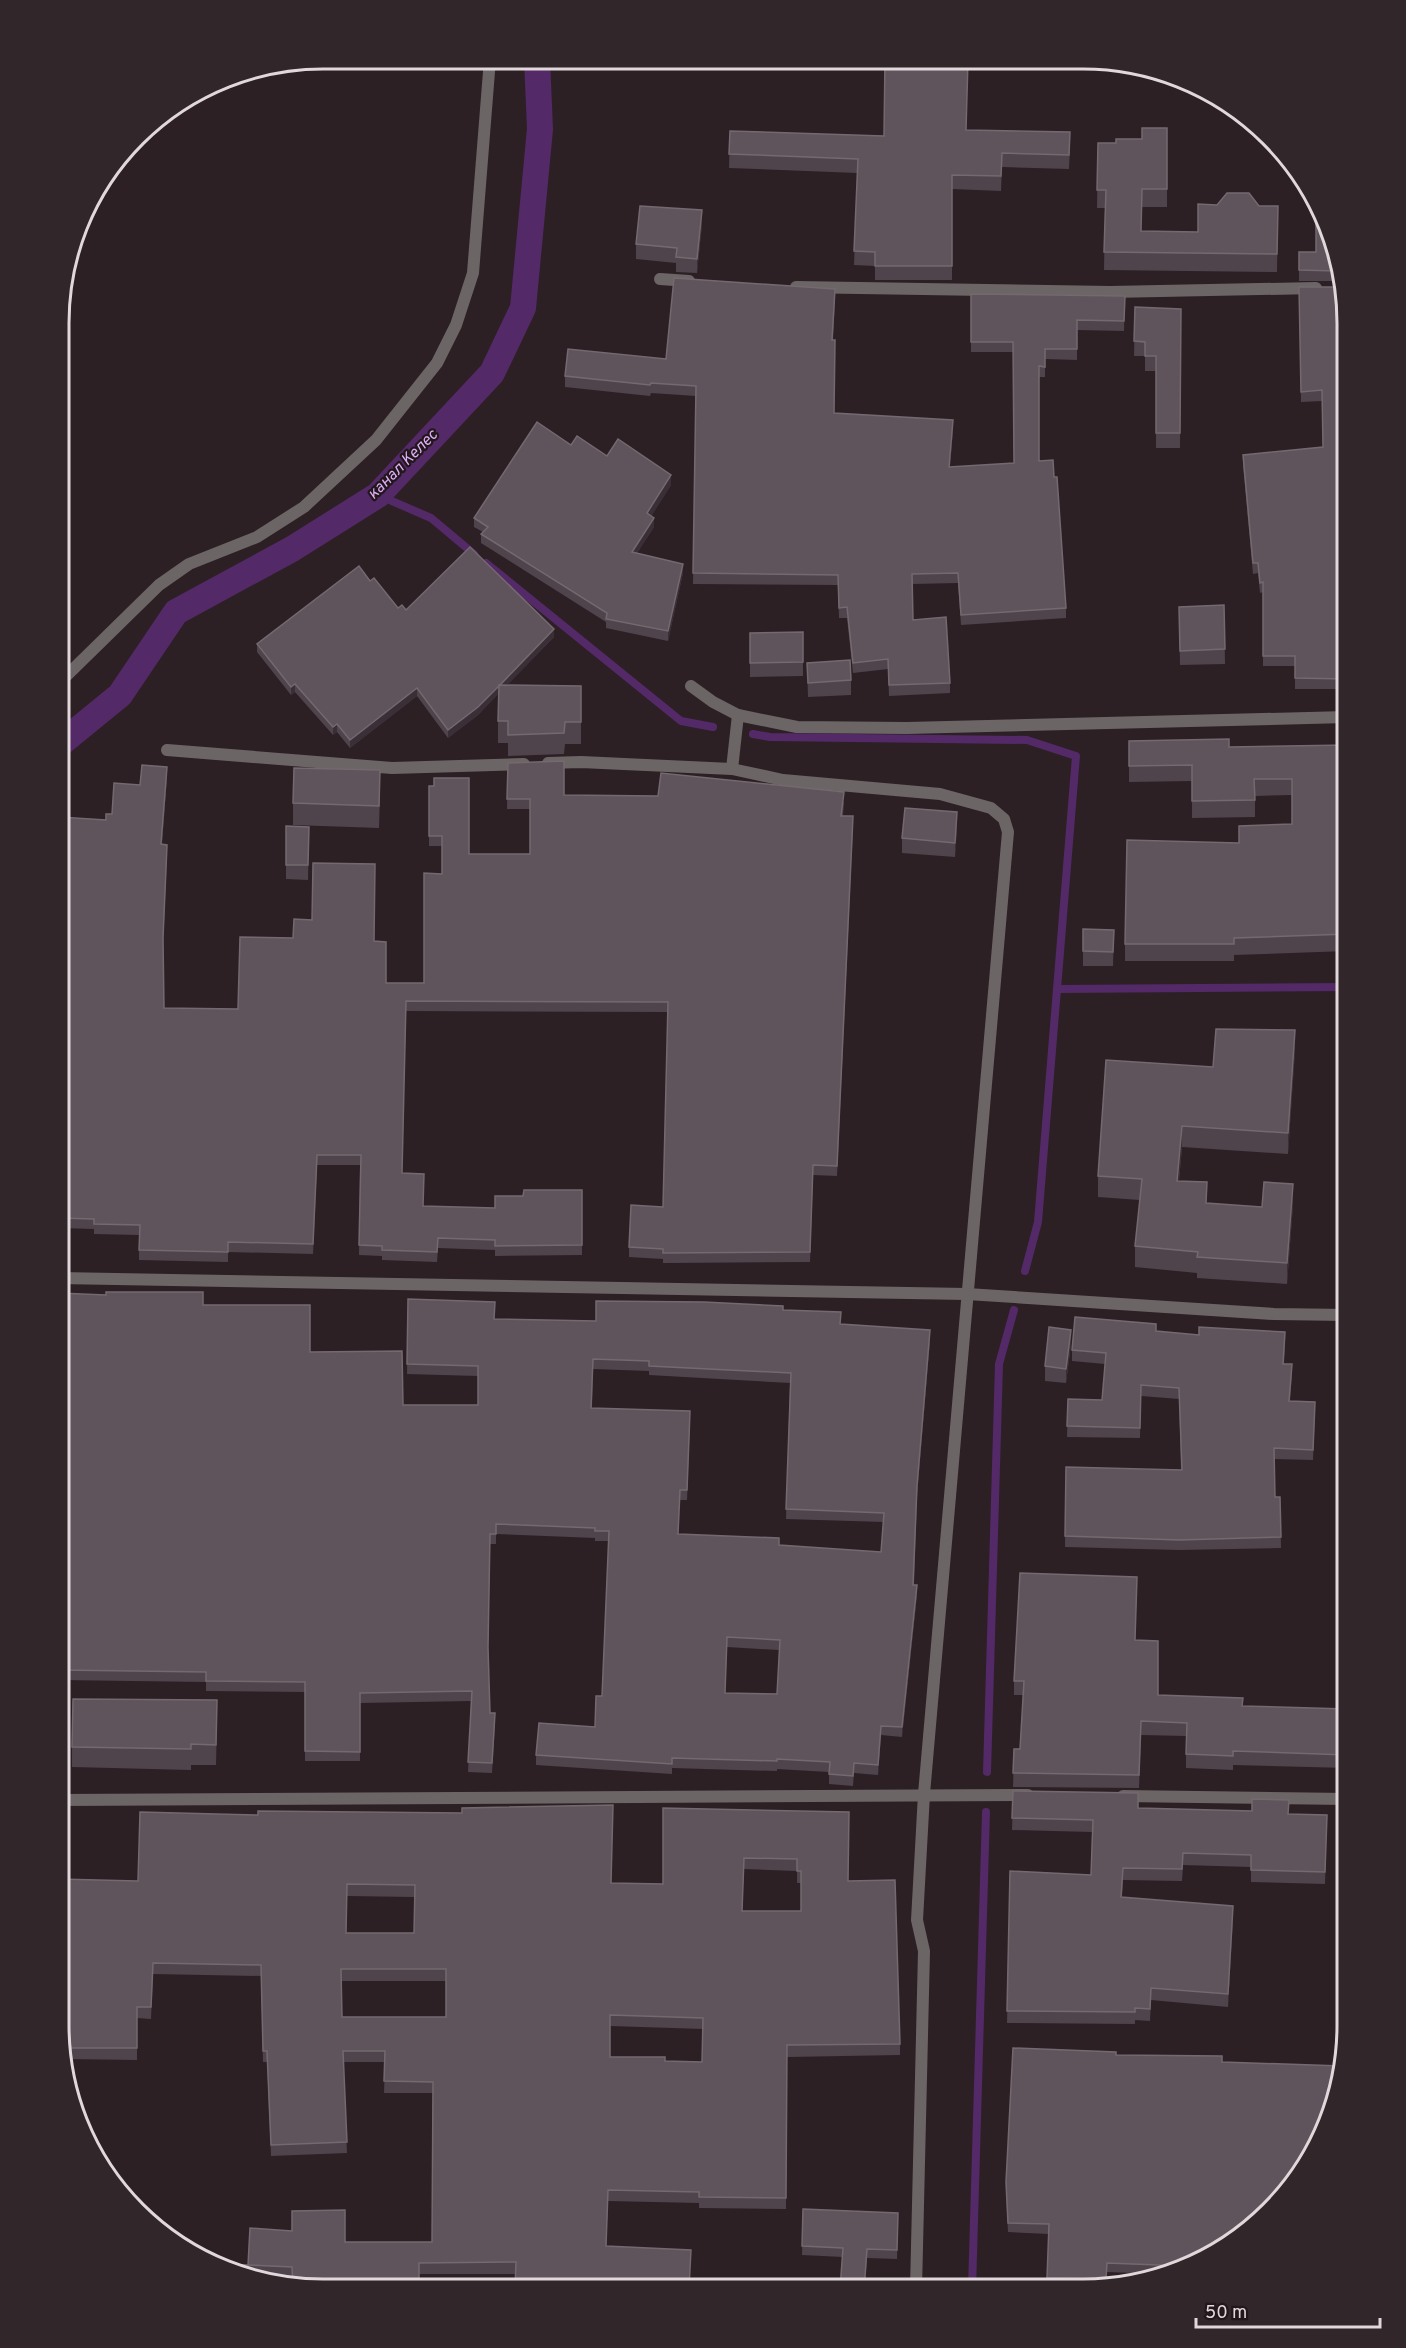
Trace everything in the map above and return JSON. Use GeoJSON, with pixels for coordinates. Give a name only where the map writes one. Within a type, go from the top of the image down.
{"type":"FeatureCollection","features":[{"type":"Feature","properties":{"kind":"street"},"geometry":{"type":"LineString","coordinates":[[69,673],[159,585],[189,564],[256,537],[304,507],[376,440],[436,363],[456,325],[473,273],[489,69]]}},
{"type":"Feature","properties":{"kind":"street"},"geometry":{"type":"LineString","coordinates":[[660,279],[703,282]]}},
{"type":"Feature","properties":{"kind":"street"},"geometry":{"type":"LineString","coordinates":[[780,286],[1110,292],[1329,289]]}},
{"type":"Feature","properties":{"kind":"street"},"geometry":{"type":"LineString","coordinates":[[691,686],[738,716],[797,727],[874,728],[1337,717]]}},
{"type":"Feature","properties":{"kind":"street"},"geometry":{"type":"LineString","coordinates":[[732,769],[738,716]]}},
{"type":"Feature","properties":{"kind":"street"},"geometry":{"type":"LineString","coordinates":[[167,750],[393,768],[581,762],[732,769],[783,780],[940,794],[968,799],[991,808],[1004,819],[1008,832],[924,1794],[917,1920],[924,1951],[916,2279]]}},
{"type":"Feature","properties":{"kind":"street"},"geometry":{"type":"LineString","coordinates":[[69,1278],[968,1294],[1274,1314],[1337,1315]]}},
{"type":"Feature","properties":{"kind":"street"},"geometry":{"type":"LineString","coordinates":[[69,1800],[924,1794],[1042,1796]]}},
{"type":"Feature","properties":{"kind":"street"},"geometry":{"type":"LineString","coordinates":[[1112,1796],[1337,1799]]}},
{"type":"Feature","properties":{"kind":"building"},"geometry":{"type":"Polygon","coordinates":[[[885,69],[968,69],[966,130],[1070,132],[1069,155],[1002,153],[1001,176],[952,175],[952,266],[875,266],[875,252],[854,251],[858,159],[729,154],[730,131],[884,136],[885,69]]]}},
{"type":"Feature","properties":{"kind":"building"},"geometry":{"type":"Polygon","coordinates":[[[1142,128],[1167,128],[1167,189],[1142,189],[1141,231],[1198,232],[1198,204],[1217,205],[1227,193],[1249,193],[1259,206],[1278,206],[1277,254],[1104,252],[1106,190],[1097,190],[1098,143],[1116,143],[1116,139],[1142,139],[1142,128]]]}},
{"type":"Feature","properties":{"kind":"building"},"geometry":{"type":"Polygon","coordinates":[[[640,206],[702,210],[697,259],[676,257],[677,248],[636,244],[640,206]]]}},
{"type":"Feature","properties":{"kind":"building"},"geometry":{"type":"Polygon","coordinates":[[[1316,221],[1331,271],[1299,270],[1299,252],[1316,252],[1316,221]]]}},
{"type":"Feature","properties":{"kind":"building"},"geometry":{"type":"Polygon","coordinates":[[[674,278],[835,289],[832,340],[835,340],[834,413],[953,420],[949,467],[1014,463],[1013,342],[971,342],[971,294],[1125,296],[1124,321],[1077,320],[1077,349],[1045,349],[1045,367],[1039,366],[1039,461],[1053,460],[1054,477],[1057,477],[1066,608],[961,615],[958,573],[912,574],[913,620],[946,617],[950,683],[889,685],[888,659],[853,663],[847,607],[839,608],[838,575],[693,573],[696,386],[651,383],[650,385],[565,376],[568,349],[666,359],[674,278]]]}},
{"type":"Feature","properties":{"kind":"building"},"geometry":{"type":"Polygon","coordinates":[[[1299,287],[1335,287],[1337,323],[1337,679],[1295,678],[1295,656],[1263,656],[1263,582],[1260,583],[1258,563],[1253,563],[1243,455],[1323,447],[1322,390],[1301,392],[1299,287]]]}},
{"type":"Feature","properties":{"kind":"building"},"geometry":{"type":"Polygon","coordinates":[[[1135,307],[1181,309],[1180,433],[1156,433],[1156,356],[1145,356],[1145,342],[1134,341],[1135,307]]]}},
{"type":"Feature","properties":{"kind":"building"},"geometry":{"type":"Polygon","coordinates":[[[537,422],[571,445],[577,436],[607,456],[618,439],[671,475],[647,513],[654,518],[632,552],[683,564],[668,631],[606,619],[607,613],[481,534],[488,527],[474,518],[537,422]]]}},
{"type":"Feature","properties":{"kind":"building"},"geometry":{"type":"Polygon","coordinates":[[[470,547],[554,629],[478,707],[448,730],[417,688],[350,740],[337,724],[333,727],[295,684],[291,687],[257,644],[359,566],[370,581],[374,578],[398,608],[402,605],[406,610],[470,547]]]}},
{"type":"Feature","properties":{"kind":"building"},"geometry":{"type":"Polygon","coordinates":[[[1224,605],[1225,649],[1180,651],[1179,607],[1224,605]]]}},
{"type":"Feature","properties":{"kind":"building"},"geometry":{"type":"Polygon","coordinates":[[[803,632],[803,662],[750,663],[750,633],[803,632]]]}},
{"type":"Feature","properties":{"kind":"building"},"geometry":{"type":"Polygon","coordinates":[[[850,660],[851,680],[808,683],[807,663],[850,660]]]}},
{"type":"Feature","properties":{"kind":"building"},"geometry":{"type":"Polygon","coordinates":[[[499,685],[581,686],[581,722],[565,722],[564,733],[508,735],[508,721],[498,721],[499,685]]]}},
{"type":"Feature","properties":{"kind":"building"},"geometry":{"type":"Polygon","coordinates":[[[1229,739],[1229,747],[1337,745],[1337,934],[1234,938],[1234,944],[1125,944],[1127,840],[1239,843],[1239,826],[1292,824],[1292,779],[1254,779],[1255,800],[1192,801],[1192,765],[1129,766],[1129,741],[1229,739]]]}},
{"type":"Feature","properties":{"kind":"building"},"geometry":{"type":"Polygon","coordinates":[[[564,761],[564,795],[658,796],[661,773],[844,792],[841,816],[853,816],[837,1166],[813,1165],[810,1252],[663,1253],[663,1249],[629,1247],[631,1205],[663,1207],[668,1002],[406,1001],[402,1173],[424,1174],[423,1206],[495,1208],[495,1196],[523,1196],[524,1190],[582,1190],[582,1245],[495,1246],[495,1240],[438,1238],[437,1252],[382,1250],[382,1246],[359,1245],[361,1155],[317,1155],[313,1244],[228,1242],[228,1252],[139,1250],[140,1225],[94,1224],[94,1219],[69,1218],[69,818],[106,820],[106,814],[112,814],[114,783],[140,785],[142,765],[167,767],[161,844],[167,845],[163,938],[164,1008],[238,1009],[240,937],[293,938],[294,919],[312,920],[313,863],[375,864],[374,941],[386,942],[386,983],[424,983],[424,873],[442,874],[442,836],[429,836],[429,786],[434,786],[434,778],[469,778],[469,854],[530,854],[530,799],[507,799],[508,763],[564,761]]]}},
{"type":"Feature","properties":{"kind":"building"},"geometry":{"type":"Polygon","coordinates":[[[294,768],[380,770],[379,806],[293,803],[294,768]]]}},
{"type":"Feature","properties":{"kind":"building"},"geometry":{"type":"Polygon","coordinates":[[[905,808],[957,812],[955,843],[902,838],[905,808]]]}},
{"type":"Feature","properties":{"kind":"building"},"geometry":{"type":"Polygon","coordinates":[[[286,826],[309,827],[308,865],[286,865],[286,826]]]}},
{"type":"Feature","properties":{"kind":"building"},"geometry":{"type":"Polygon","coordinates":[[[1083,929],[1114,930],[1113,952],[1083,951],[1083,929]]]}},
{"type":"Feature","properties":{"kind":"building"},"geometry":{"type":"Polygon","coordinates":[[[1216,1029],[1295,1030],[1288,1133],[1182,1126],[1177,1181],[1207,1182],[1206,1203],[1262,1207],[1264,1182],[1293,1184],[1287,1263],[1197,1257],[1198,1252],[1135,1246],[1142,1179],[1098,1176],[1106,1060],[1213,1067],[1216,1029]]]}},
{"type":"Feature","properties":{"kind":"building"},"geometry":{"type":"Polygon","coordinates":[[[106,1292],[203,1292],[203,1305],[310,1305],[310,1352],[402,1351],[403,1405],[478,1405],[478,1366],[407,1364],[408,1299],[495,1302],[494,1319],[596,1321],[596,1301],[704,1302],[783,1306],[783,1310],[841,1312],[840,1324],[930,1330],[917,1486],[913,1585],[917,1585],[902,1727],[881,1726],[878,1765],[854,1763],[853,1776],[829,1774],[830,1762],[672,1758],[672,1764],[536,1755],[539,1723],[595,1727],[596,1696],[602,1696],[609,1531],[595,1531],[595,1528],[496,1524],[496,1534],[490,1534],[488,1647],[490,1713],[495,1713],[492,1763],[468,1762],[472,1691],[360,1693],[360,1752],[305,1751],[305,1682],[206,1681],[206,1672],[69,1670],[69,1293],[106,1295],[106,1292]],[[593,1359],[591,1408],[690,1411],[687,1490],[680,1490],[678,1534],[779,1538],[779,1545],[881,1552],[884,1513],[786,1509],[791,1373],[649,1366],[649,1361],[593,1359]],[[727,1637],[725,1693],[777,1694],[780,1640],[727,1637]]]}},
{"type":"Feature","properties":{"kind":"building"},"geometry":{"type":"Polygon","coordinates":[[[1075,1317],[1156,1324],[1156,1331],[1199,1335],[1199,1327],[1285,1332],[1283,1364],[1292,1364],[1289,1401],[1315,1402],[1313,1450],[1274,1448],[1275,1497],[1280,1497],[1281,1537],[1179,1540],[1065,1536],[1066,1467],[1182,1470],[1179,1388],[1141,1385],[1140,1428],[1067,1426],[1068,1399],[1102,1400],[1106,1353],[1072,1350],[1075,1317]]]}},
{"type":"Feature","properties":{"kind":"building"},"geometry":{"type":"Polygon","coordinates":[[[1049,1327],[1071,1330],[1066,1369],[1045,1366],[1049,1327]]]}},
{"type":"Feature","properties":{"kind":"building"},"geometry":{"type":"Polygon","coordinates":[[[1020,1573],[1137,1577],[1135,1640],[1158,1641],[1158,1695],[1243,1698],[1242,1706],[1337,1709],[1337,1755],[1233,1751],[1233,1756],[1186,1754],[1187,1723],[1141,1721],[1139,1775],[1013,1773],[1014,1749],[1020,1749],[1024,1681],[1014,1681],[1020,1573]]]}},
{"type":"Feature","properties":{"kind":"building"},"geometry":{"type":"Polygon","coordinates":[[[73,1699],[217,1700],[216,1745],[191,1744],[191,1749],[72,1747],[73,1699]]]}},
{"type":"Feature","properties":{"kind":"building"},"geometry":{"type":"Polygon","coordinates":[[[1013,1791],[1138,1793],[1138,1808],[1252,1811],[1252,1799],[1289,1800],[1288,1814],[1327,1815],[1325,1872],[1251,1870],[1251,1855],[1183,1853],[1182,1869],[1123,1868],[1121,1897],[1233,1906],[1228,1994],[1151,1988],[1150,2009],[1135,2008],[1135,2012],[1007,2011],[1010,1871],[1091,1875],[1093,1820],[1012,1818],[1013,1791]]]}},
{"type":"Feature","properties":{"kind":"building"},"geometry":{"type":"Polygon","coordinates":[[[613,1805],[611,1883],[663,1884],[663,1808],[849,1812],[848,1881],[895,1880],[900,2044],[787,2045],[786,2198],[699,2197],[699,2192],[608,2190],[606,2246],[691,2250],[689,2279],[515,2279],[516,2262],[419,2263],[419,2279],[323,2279],[293,2277],[292,2267],[248,2265],[250,2228],[292,2231],[292,2211],[345,2210],[345,2242],[432,2242],[433,2082],[384,2081],[385,2051],[343,2051],[347,2142],[271,2145],[267,2051],[263,2051],[261,1965],[153,1963],[151,2007],[137,2007],[137,2048],[70,2048],[69,1879],[138,1881],[140,1812],[258,1815],[258,1811],[462,1813],[462,1808],[613,1805]],[[744,1858],[742,1911],[801,1911],[801,1871],[797,1871],[797,1859],[744,1858]],[[347,1884],[346,1933],[414,1933],[415,1885],[347,1884]],[[341,1969],[342,2017],[446,2017],[446,1969],[341,1969]],[[610,2015],[610,2057],[665,2057],[665,2061],[702,2062],[703,2018],[610,2015]]]}},
{"type":"Feature","properties":{"kind":"building"},"geometry":{"type":"Polygon","coordinates":[[[1013,2048],[1116,2052],[1116,2055],[1222,2056],[1222,2062],[1334,2066],[1318,2122],[1311,2138],[1285,2180],[1263,2205],[1238,2227],[1196,2253],[1167,2265],[1107,2263],[1106,2278],[1047,2278],[1049,2224],[1008,2223],[1006,2182],[1013,2048]]]}},
{"type":"Feature","properties":{"kind":"building"},"geometry":{"type":"Polygon","coordinates":[[[803,2209],[898,2213],[897,2250],[867,2249],[865,2279],[841,2279],[843,2248],[802,2246],[803,2209]]]}},
{"type":"Feature","properties":{"kind":"waterway","name":"канал Келес"},"geometry":{"type":"LineString","coordinates":[[69,737],[120,695],[176,612],[292,549],[378,495],[492,373],[523,308],[540,129],[537,69]]}},
{"type":"Feature","properties":{"kind":"waterway"},"geometry":{"type":"LineString","coordinates":[[378,495],[431,518],[474,554]]}},
{"type":"Feature","properties":{"kind":"waterway"},"geometry":{"type":"LineString","coordinates":[[486,563],[681,721],[713,727]]}},
{"type":"Feature","properties":{"kind":"waterway"},"geometry":{"type":"LineString","coordinates":[[753,734],[770,737],[1027,740],[1076,756],[1038,1222],[1025,1271]]}},
{"type":"Feature","properties":{"kind":"waterway"},"geometry":{"type":"LineString","coordinates":[[1057,989],[1337,987]]}},
{"type":"Feature","properties":{"kind":"waterway"},"geometry":{"type":"LineString","coordinates":[[987,1772],[999,1364],[1014,1310]]}},
{"type":"Feature","properties":{"kind":"waterway"},"geometry":{"type":"LineString","coordinates":[[972,2279],[986,1812]]}}]}
